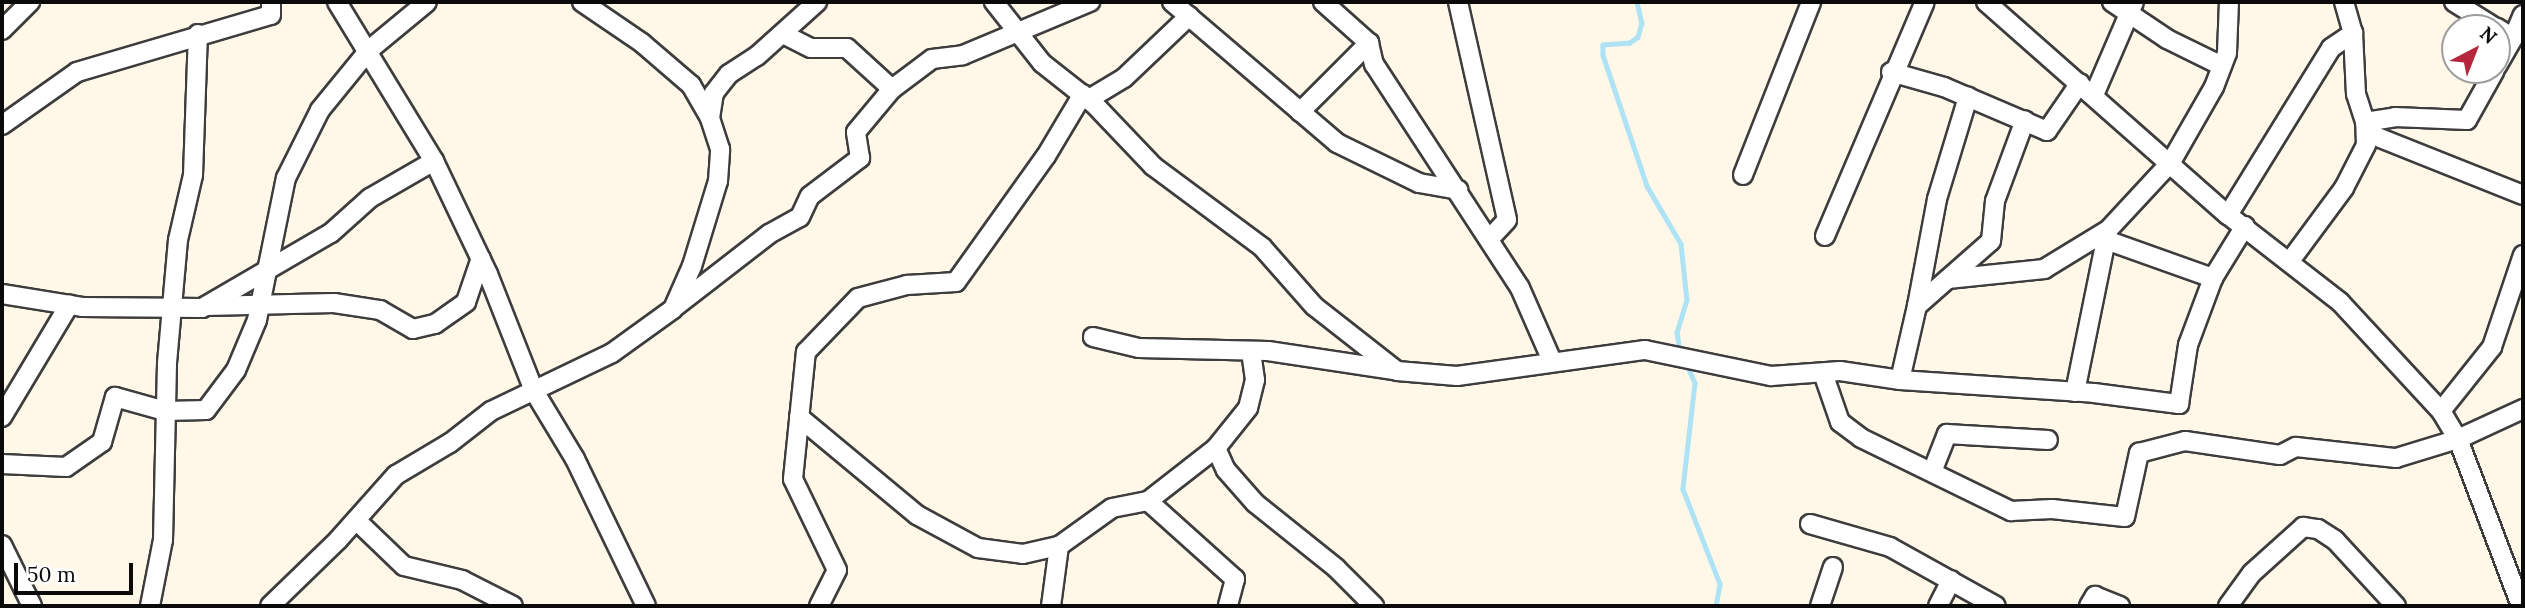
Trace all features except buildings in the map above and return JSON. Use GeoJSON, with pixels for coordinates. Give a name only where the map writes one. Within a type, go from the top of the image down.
{"type":"FeatureCollection","features":[{"type":"Feature","properties":{"kind":"street"},"geometry":{"type":"LineString","coordinates":[[2,30],[30,2]]}},
{"type":"Feature","properties":{"kind":"street"},"geometry":{"type":"LineString","coordinates":[[2,125],[77,72],[198,34],[271,15],[271,2]]}},
{"type":"Feature","properties":{"kind":"street"},"geometry":{"type":"LineString","coordinates":[[337,2],[369,50],[433,161],[481,258],[534,391],[575,459],[646,606]]}},
{"type":"Feature","properties":{"kind":"street"},"geometry":{"type":"LineString","coordinates":[[2,464],[66,467],[102,442],[115,397],[165,411],[206,410],[236,370],[260,306],[286,178],[320,110],[369,50],[427,2]]}},
{"type":"Feature","properties":{"kind":"street"},"geometry":{"type":"LineString","coordinates":[[582,2],[642,43],[691,85],[710,118],[720,149],[718,181],[692,267],[673,309]]}},
{"type":"Feature","properties":{"kind":"street"},"geometry":{"type":"LineString","coordinates":[[710,118],[714,93],[729,74],[783,34],[817,2]]}},
{"type":"Feature","properties":{"kind":"street"},"geometry":{"type":"LineString","coordinates":[[993,2],[1042,63],[1086,97],[1153,166],[1262,247],[1314,306],[1397,371]]}},
{"type":"Feature","properties":{"kind":"street"},"geometry":{"type":"LineString","coordinates":[[270,606],[356,520],[396,475],[450,443],[491,411],[612,353],[769,234],[800,217],[810,196],[860,158],[856,132],[892,89],[932,59],[963,55],[1090,2]]}},
{"type":"Feature","properties":{"kind":"street"},"geometry":{"type":"LineString","coordinates":[[1172,2],[1337,144],[1419,183],[1458,190]]}},
{"type":"Feature","properties":{"kind":"street"},"geometry":{"type":"LineString","coordinates":[[1323,2],[1369,43],[1374,64],[1520,288],[1552,361]]}},
{"type":"Feature","properties":{"kind":"street"},"geometry":{"type":"LineString","coordinates":[[1458,2],[1507,220],[1489,239]]}},
{"type":"Feature","properties":{"kind":"street"},"geometry":{"type":"LineString","coordinates":[[1743,175],[1811,2]]}},
{"type":"Feature","properties":{"kind":"street"},"geometry":{"type":"LineString","coordinates":[[1825,236],[1867,145],[1891,72],[1924,2]]}},
{"type":"Feature","properties":{"kind":"street"},"geometry":{"type":"LineString","coordinates":[[1986,2],[2171,162],[2228,215],[2340,302],[2441,411],[2458,439],[2521,606]]}},
{"type":"Feature","properties":{"kind":"street"},"geometry":{"type":"LineString","coordinates":[[2112,2],[2132,9],[2222,66]]}},
{"type":"Feature","properties":{"kind":"street"},"geometry":{"type":"LineString","coordinates":[[1948,279],[2044,270],[2107,235],[2171,162],[2222,66],[2229,2]]}},
{"type":"Feature","properties":{"kind":"street"},"geometry":{"type":"LineString","coordinates":[[2290,261],[2344,188],[2366,145],[2365,122],[2356,94],[2353,33],[2344,2]]}},
{"type":"Feature","properties":{"kind":"street"},"geometry":{"type":"LineString","coordinates":[[2454,2],[2474,14]]}},
{"type":"Feature","properties":{"kind":"street"},"geometry":{"type":"LineString","coordinates":[[1891,72],[1968,97],[2047,131],[2087,89],[2132,9]]}},
{"type":"Feature","properties":{"kind":"street"},"geometry":{"type":"LineString","coordinates":[[819,606],[837,570],[793,479],[806,352],[858,298],[906,285],[956,282],[1086,97],[1124,78],[1189,16]]}},
{"type":"Feature","properties":{"kind":"street"},"geometry":{"type":"LineString","coordinates":[[2228,215],[2331,48],[2353,33]]}},
{"type":"Feature","properties":{"kind":"street"},"geometry":{"type":"LineString","coordinates":[[150,606],[163,540],[165,411],[178,240],[193,175],[198,34]]}},
{"type":"Feature","properties":{"kind":"street"},"geometry":{"type":"LineString","coordinates":[[783,34],[811,48],[847,48],[892,89]]}},
{"type":"Feature","properties":{"kind":"street"},"geometry":{"type":"LineString","coordinates":[[1300,112],[1369,43]]}},
{"type":"Feature","properties":{"kind":"street"},"geometry":{"type":"LineString","coordinates":[[2365,122],[2395,117],[2468,120],[2487,84]]}},
{"type":"Feature","properties":{"kind":"street"},"geometry":{"type":"LineString","coordinates":[[1899,380],[1917,306],[1937,199],[1968,97]]}},
{"type":"Feature","properties":{"kind":"street"},"geometry":{"type":"LineString","coordinates":[[1917,306],[1991,241],[1995,201],[2025,120]]}},
{"type":"Feature","properties":{"kind":"street"},"geometry":{"type":"LineString","coordinates":[[2365,122],[2375,136],[2389,143],[2523,195]]}},
{"type":"Feature","properties":{"kind":"street"},"geometry":{"type":"LineString","coordinates":[[206,306],[331,233],[370,198],[433,161]]}},
{"type":"Feature","properties":{"kind":"street"},"geometry":{"type":"LineString","coordinates":[[1093,337],[1139,348],[1251,351],[1397,371],[1457,376],[1645,350],[1771,376],[1823,373],[2075,392],[2179,404],[2188,345],[2213,278],[2245,226]]}},
{"type":"Feature","properties":{"kind":"street"},"geometry":{"type":"LineString","coordinates":[[2107,235],[2213,278]]}},
{"type":"Feature","properties":{"kind":"street"},"geometry":{"type":"LineString","coordinates":[[2075,392],[2107,235]]}},
{"type":"Feature","properties":{"kind":"street"},"geometry":{"type":"LineString","coordinates":[[2441,411],[2492,347],[2523,255]]}},
{"type":"Feature","properties":{"kind":"street"},"geometry":{"type":"LineString","coordinates":[[5,300],[174,310],[206,306],[334,303],[380,310],[413,329],[436,324],[466,302],[481,258]]}},
{"type":"Feature","properties":{"kind":"street"},"geometry":{"type":"LineString","coordinates":[[2,418],[69,305]]}},
{"type":"Feature","properties":{"kind":"street"},"geometry":{"type":"LineString","coordinates":[[799,417],[917,515],[978,548],[1023,554],[1059,546],[1112,508],[1148,501],[1216,448],[1248,408],[1255,380],[1251,351]]}},
{"type":"Feature","properties":{"kind":"street"},"geometry":{"type":"LineString","coordinates":[[1823,373],[1840,422],[1861,438],[1932,472],[1963,491],[2011,511],[2052,509],[2125,517],[2138,453],[2169,444],[2185,441],[2280,455],[2296,447],[2396,458],[2458,439],[2523,409]]}},
{"type":"Feature","properties":{"kind":"street"},"geometry":{"type":"LineString","coordinates":[[1932,472],[1947,434],[2048,440]]}},
{"type":"Feature","properties":{"kind":"street"},"geometry":{"type":"LineString","coordinates":[[1216,448],[1229,473],[1255,503],[1336,568],[1374,606]]}},
{"type":"Feature","properties":{"kind":"street"},"geometry":{"type":"LineString","coordinates":[[1187,470],[1229,473]]}},
{"type":"Feature","properties":{"kind":"street"},"geometry":{"type":"LineString","coordinates":[[1148,501],[1235,579],[1228,606]]}},
{"type":"Feature","properties":{"kind":"street"},"geometry":{"type":"LineString","coordinates":[[356,520],[404,566],[462,580],[513,606]]}},
{"type":"Feature","properties":{"kind":"street"},"geometry":{"type":"LineString","coordinates":[[1810,524],[1890,547],[1996,606]]}},
{"type":"Feature","properties":{"kind":"street"},"geometry":{"type":"LineString","coordinates":[[2228,606],[2252,573],[2303,527],[2318,529],[2335,540],[2396,606]]}},
{"type":"Feature","properties":{"kind":"street"},"geometry":{"type":"LineString","coordinates":[[2,545],[33,606]]}},
{"type":"Feature","properties":{"kind":"street"},"geometry":{"type":"LineString","coordinates":[[1051,606],[1059,546]]}},
{"type":"Feature","properties":{"kind":"street"},"geometry":{"type":"LineString","coordinates":[[1820,606],[1833,567]]}},
{"type":"Feature","properties":{"kind":"street"},"geometry":{"type":"LineString","coordinates":[[1938,606],[1951,580]]}},
{"type":"Feature","properties":{"kind":"street"},"geometry":{"type":"LineString","coordinates":[[2089,606],[2095,596],[2120,606]]}},
{"type":"Feature","properties":{"kind":"waterway"},"geometry":{"type":"LineString","coordinates":[[1637,2],[1642,23],[1638,37],[1630,43],[1603,45],[1603,55],[1647,186],[1681,244],[1687,300],[1677,332],[1680,351]]}},
{"type":"Feature","properties":{"kind":"waterway"},"geometry":{"type":"LineString","coordinates":[[1687,365],[1695,383],[1683,489],[1720,584],[1716,606]]}}]}
